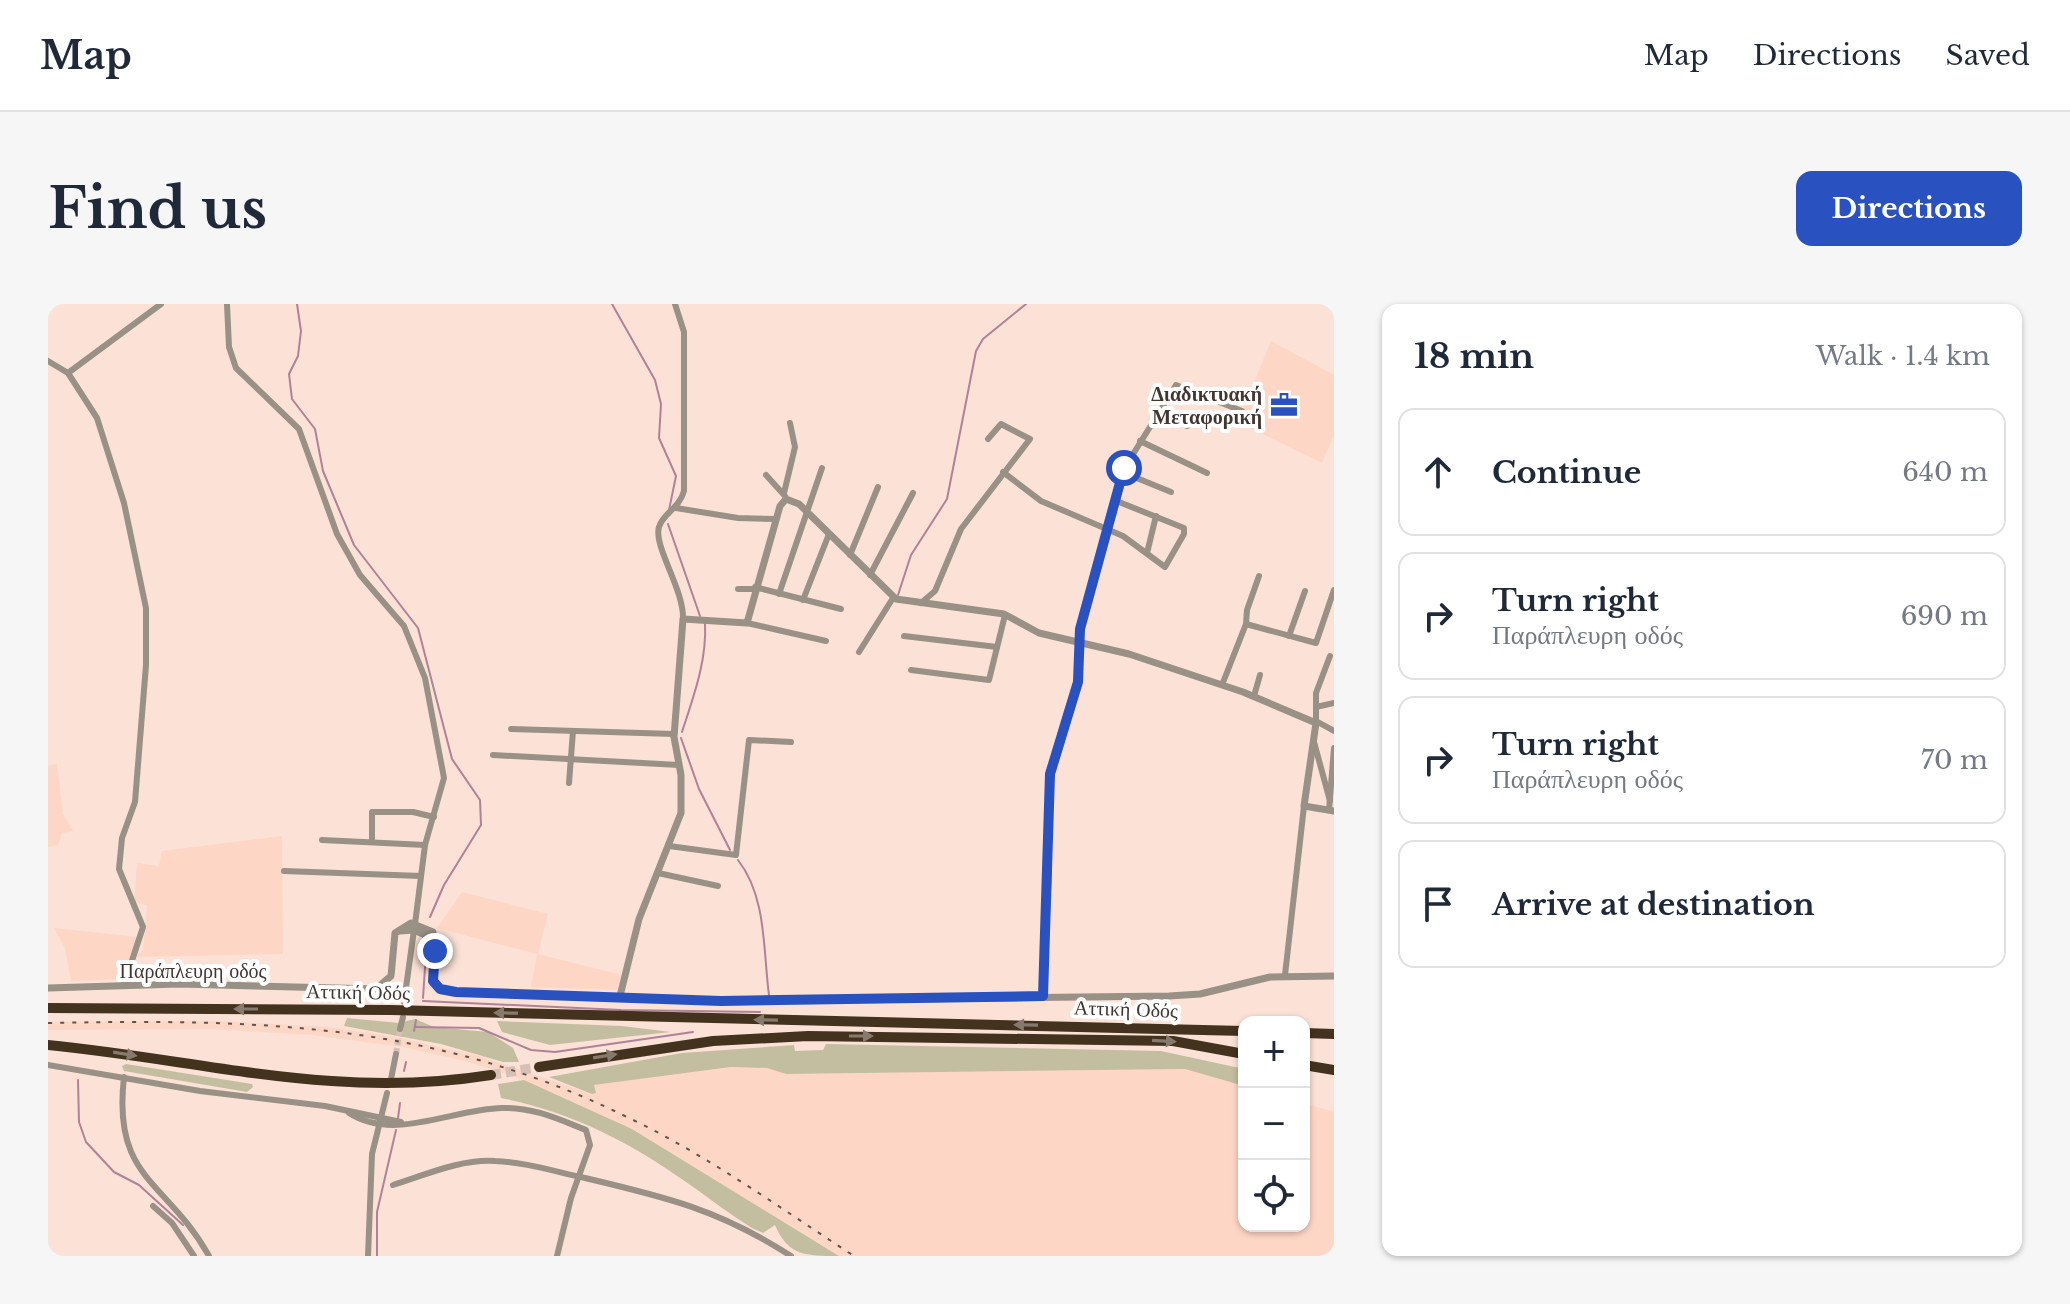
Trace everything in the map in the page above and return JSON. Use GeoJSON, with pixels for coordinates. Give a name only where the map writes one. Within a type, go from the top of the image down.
{"type":"FeatureCollection","features":[{"type":"Feature","properties":{"kind":"highway","name":"Αττική Οδός"},"geometry":{"type":"LineString","coordinates":[[48,1008],[391,1010],[1238,1031]]}},
{"type":"Feature","properties":{"kind":"highway"},"geometry":{"type":"LineString","coordinates":[[1310,1033],[1334,1034]]}},
{"type":"Feature","properties":{"kind":"highway","name":"Αττική Οδός"},"geometry":{"type":"LineString","coordinates":[[539,1067],[699,1042],[794,1036],[1173,1041],[1238,1053]]}},
{"type":"Feature","properties":{"kind":"highway"},"geometry":{"type":"LineString","coordinates":[[48,1045],[313,1083],[413,1084],[491,1075]]}},
{"type":"Feature","properties":{"kind":"highway"},"geometry":{"type":"LineString","coordinates":[[1310,1066],[1334,1070]]}},
{"type":"Feature","properties":{"kind":"street"},"geometry":{"type":"LineString","coordinates":[[68,373],[161,304]]}},
{"type":"Feature","properties":{"kind":"street"},"geometry":{"type":"LineString","coordinates":[[227,304],[229,347],[236,368],[264,398],[295,422],[331,520],[348,556],[409,634],[425,678],[443,783],[425,845],[404,1002]]}},
{"type":"Feature","properties":{"kind":"street"},"geometry":{"type":"LineString","coordinates":[[620,996],[635,931],[681,813],[674,734],[683,599],[658,539],[660,525],[676,508],[684,481],[684,332],[675,304]]}},
{"type":"Feature","properties":{"kind":"street"},"geometry":{"type":"LineString","coordinates":[[48,361],[68,373],[82,388],[107,445],[139,564],[148,624],[135,802],[122,838],[119,869],[143,927],[124,985]]}},
{"type":"Feature","properties":{"kind":"street"},"geometry":{"type":"LineString","coordinates":[[1043,996],[1049,871],[1048,785],[1078,682],[1079,641],[1122,472],[1171,390],[1181,385],[1242,411]]}},
{"type":"Feature","properties":{"kind":"street"},"geometry":{"type":"LineString","coordinates":[[1158,412],[1187,426]]}},
{"type":"Feature","properties":{"kind":"street"},"geometry":{"type":"LineString","coordinates":[[747,623],[754,588],[785,496],[795,447],[790,423]]}},
{"type":"Feature","properties":{"kind":"street"},"geometry":{"type":"LineString","coordinates":[[921,603],[935,591],[961,529],[1030,439],[1001,424],[988,439]]}},
{"type":"Feature","properties":{"kind":"street"},"geometry":{"type":"LineString","coordinates":[[1140,441],[1207,473]]}},
{"type":"Feature","properties":{"kind":"street"},"geometry":{"type":"LineString","coordinates":[[779,594],[822,468]]}},
{"type":"Feature","properties":{"kind":"street"},"geometry":{"type":"LineString","coordinates":[[1003,472],[1041,501],[1116,532],[1165,567],[1185,530],[1114,500]]}},
{"type":"Feature","properties":{"kind":"street"},"geometry":{"type":"LineString","coordinates":[[1122,472],[1171,492]]}},
{"type":"Feature","properties":{"kind":"street"},"geometry":{"type":"LineString","coordinates":[[766,475],[893,598],[1005,615],[1039,633],[1079,641],[1254,696],[1334,731]]}},
{"type":"Feature","properties":{"kind":"street"},"geometry":{"type":"LineString","coordinates":[[850,555],[878,487]]}},
{"type":"Feature","properties":{"kind":"street"},"geometry":{"type":"LineString","coordinates":[[870,576],[913,493]]}},
{"type":"Feature","properties":{"kind":"street"},"geometry":{"type":"LineString","coordinates":[[676,508],[738,518],[776,519]]}},
{"type":"Feature","properties":{"kind":"street"},"geometry":{"type":"LineString","coordinates":[[1147,553],[1156,516]]}},
{"type":"Feature","properties":{"kind":"street"},"geometry":{"type":"LineString","coordinates":[[1104,536],[1116,532]]}},
{"type":"Feature","properties":{"kind":"street"},"geometry":{"type":"LineString","coordinates":[[803,600],[829,534]]}},
{"type":"Feature","properties":{"kind":"street"},"geometry":{"type":"LineString","coordinates":[[1222,685],[1246,624],[1247,610],[1259,576]]}},
{"type":"Feature","properties":{"kind":"street"},"geometry":{"type":"LineString","coordinates":[[738,589],[754,588],[841,609]]}},
{"type":"Feature","properties":{"kind":"street"},"geometry":{"type":"LineString","coordinates":[[1246,624],[1316,643],[1334,590]]}},
{"type":"Feature","properties":{"kind":"street"},"geometry":{"type":"LineString","coordinates":[[1289,636],[1305,591]]}},
{"type":"Feature","properties":{"kind":"street"},"geometry":{"type":"LineString","coordinates":[[859,652],[893,598]]}},
{"type":"Feature","properties":{"kind":"street"},"geometry":{"type":"LineString","coordinates":[[911,670],[989,680],[1005,615]]}},
{"type":"Feature","properties":{"kind":"street"},"geometry":{"type":"LineString","coordinates":[[683,619],[747,623],[826,641]]}},
{"type":"Feature","properties":{"kind":"street"},"geometry":{"type":"LineString","coordinates":[[904,636],[997,647]]}},
{"type":"Feature","properties":{"kind":"street"},"geometry":{"type":"LineString","coordinates":[[1285,975],[1316,707],[1321,674],[1330,656]]}},
{"type":"Feature","properties":{"kind":"street"},"geometry":{"type":"LineString","coordinates":[[1254,696],[1260,675]]}},
{"type":"Feature","properties":{"kind":"street"},"geometry":{"type":"LineString","coordinates":[[1316,707],[1334,703]]}},
{"type":"Feature","properties":{"kind":"street"},"geometry":{"type":"LineString","coordinates":[[511,729],[674,734]]}},
{"type":"Feature","properties":{"kind":"street"},"geometry":{"type":"LineString","coordinates":[[569,783],[573,731]]}},
{"type":"Feature","properties":{"kind":"street"},"geometry":{"type":"LineString","coordinates":[[1304,806],[1332,811],[1314,739]]}},
{"type":"Feature","properties":{"kind":"street"},"geometry":{"type":"LineString","coordinates":[[669,846],[736,855],[749,740],[791,742]]}},
{"type":"Feature","properties":{"kind":"street"},"geometry":{"type":"LineString","coordinates":[[1330,801],[1334,748]]}},
{"type":"Feature","properties":{"kind":"street"},"geometry":{"type":"LineString","coordinates":[[493,755],[679,765]]}},
{"type":"Feature","properties":{"kind":"street"},"geometry":{"type":"LineString","coordinates":[[372,841],[372,812],[413,812],[434,817]]}},
{"type":"Feature","properties":{"kind":"street"},"geometry":{"type":"LineString","coordinates":[[322,840],[425,845]]}},
{"type":"Feature","properties":{"kind":"street"},"geometry":{"type":"LineString","coordinates":[[284,871],[421,876]]}},
{"type":"Feature","properties":{"kind":"street"},"geometry":{"type":"LineString","coordinates":[[658,873],[718,886]]}},
{"type":"Feature","properties":{"kind":"street"},"geometry":{"type":"LineString","coordinates":[[414,927],[431,936],[435,945],[433,981],[446,991],[819,1002],[1200,994],[1285,975],[1334,976]]}},
{"type":"Feature","properties":{"kind":"street","name":"Παράπλευρη οδός"},"geometry":{"type":"LineString","coordinates":[[48,988],[124,985],[376,989],[391,976],[394,939],[401,930],[414,927]]}},
{"type":"Feature","properties":{"kind":"street"},"geometry":{"type":"LineString","coordinates":[[400,1029],[403,1017]]}},
{"type":"Feature","properties":{"kind":"street"},"geometry":{"type":"LineString","coordinates":[[391,1079],[396,1054]]}},
{"type":"Feature","properties":{"kind":"street"},"geometry":{"type":"LineString","coordinates":[[48,1065],[325,1106],[378,1123],[404,1123],[502,1108],[546,1114],[586,1130],[590,1135],[590,1145],[557,1256]]}},
{"type":"Feature","properties":{"kind":"street"},"geometry":{"type":"LineString","coordinates":[[124,1077],[123,1121],[132,1157],[140,1173],[183,1217],[209,1256]]}},
{"type":"Feature","properties":{"kind":"street"},"geometry":{"type":"LineString","coordinates":[[368,1256],[367,1215],[378,1123],[387,1093]]}},
{"type":"Feature","properties":{"kind":"street"},"geometry":{"type":"LineString","coordinates":[[393,1185],[453,1166],[495,1161],[578,1177],[699,1207],[755,1233],[791,1256]]}},
{"type":"Feature","properties":{"kind":"street"},"geometry":{"type":"LineString","coordinates":[[153,1206],[172,1223],[194,1256]]}},
{"type":"Feature","properties":{"kind":"shaded area"},"geometry":{"type":"Polygon","coordinates":[[[1271,341],[1334,375],[1334,436],[1322,463],[1238,422],[1271,341]]]}},
{"type":"Feature","properties":{"kind":"shaded area"},"geometry":{"type":"Polygon","coordinates":[[[57,764],[63,814],[73,831],[62,833],[58,845],[48,847],[48,766],[57,764]]]}},
{"type":"Feature","properties":{"kind":"shaded area"},"geometry":{"type":"Polygon","coordinates":[[[282,836],[283,954],[135,957],[143,950],[147,905],[134,902],[137,863],[159,866],[162,851],[282,836]]]}},
{"type":"Feature","properties":{"kind":"shaded area"},"geometry":{"type":"Polygon","coordinates":[[[462,892],[548,914],[538,954],[621,975],[617,990],[531,987],[537,954],[437,928],[462,892]]]}},
{"type":"Feature","properties":{"kind":"shaded area"},"geometry":{"type":"Polygon","coordinates":[[[54,928],[138,937],[122,979],[71,981],[65,948],[54,928]]]}},
{"type":"Feature","properties":{"kind":"shaded area"},"geometry":{"type":"Polygon","coordinates":[[[347,1018],[399,1023],[415,1019],[434,1027],[488,1032],[513,1048],[519,1062],[503,1062],[441,1044],[344,1026],[347,1018]]]}},
{"type":"Feature","properties":{"kind":"shaded area"},"geometry":{"type":"Polygon","coordinates":[[[216,1021],[329,1027],[396,1037],[479,1056],[592,1094],[595,1093],[594,1085],[731,1067],[767,1068],[786,1074],[1185,1069],[1238,1084],[1238,1232],[1310,1232],[1310,1105],[1334,1112],[1334,1256],[839,1256],[632,1129],[524,1080],[465,1061],[403,1047],[312,1035],[213,1029],[48,1030],[48,1022],[216,1021]]]}},
{"type":"Feature","properties":{"kind":"shaded area"},"geometry":{"type":"Polygon","coordinates":[[[497,1021],[622,1026],[671,1032],[550,1045],[502,1032],[497,1021]]]}},
{"type":"Feature","properties":{"kind":"shaded area"},"geometry":{"type":"Polygon","coordinates":[[[826,1044],[1161,1051],[1238,1068],[1238,1084],[1185,1069],[786,1074],[767,1068],[731,1067],[594,1085],[596,1093],[592,1094],[549,1077],[682,1053],[794,1045],[795,1051],[823,1050],[826,1044]]]}},
{"type":"Feature","properties":{"kind":"shaded area"},"geometry":{"type":"Polygon","coordinates":[[[126,1064],[252,1084],[253,1087],[247,1092],[124,1071],[122,1066],[126,1064]]]}},
{"type":"Feature","properties":{"kind":"shaded area"},"geometry":{"type":"Polygon","coordinates":[[[524,1080],[632,1129],[839,1256],[800,1252],[786,1243],[775,1225],[763,1233],[752,1228],[665,1167],[621,1141],[551,1111],[501,1098],[498,1084],[524,1080]]]}},
{"type":"Feature","properties":{"kind":"waterway"},"geometry":{"type":"LineString","coordinates":[[297,304],[301,331],[298,356],[289,374],[292,399],[315,429],[323,471],[354,545],[418,628],[452,759],[480,800],[481,825],[444,885],[430,917]]}},
{"type":"Feature","properties":{"kind":"waterway"},"geometry":{"type":"LineString","coordinates":[[612,304],[655,380],[661,404],[659,438],[676,476],[669,510]]}},
{"type":"Feature","properties":{"kind":"waterway"},"geometry":{"type":"LineString","coordinates":[[898,595],[911,555],[947,499],[976,351],[983,339],[1026,304]]}},
{"type":"Feature","properties":{"kind":"waterway"},"geometry":{"type":"LineString","coordinates":[[668,524],[700,616]]}},
{"type":"Feature","properties":{"kind":"waterway"},"geometry":{"type":"LineString","coordinates":[[682,732],[702,665],[705,624]]}},
{"type":"Feature","properties":{"kind":"waterway"},"geometry":{"type":"LineString","coordinates":[[681,738],[699,789],[730,850]]}},
{"type":"Feature","properties":{"kind":"waterway"},"geometry":{"type":"LineString","coordinates":[[738,860],[759,907],[769,995]]}},
{"type":"Feature","properties":{"kind":"waterway"},"geometry":{"type":"LineString","coordinates":[[423,998],[427,937]]}},
{"type":"Feature","properties":{"kind":"waterway"},"geometry":{"type":"LineString","coordinates":[[423,1001],[621,1010],[760,1012]]}},
{"type":"Feature","properties":{"kind":"waterway"},"geometry":{"type":"LineString","coordinates":[[414,1031],[416,1020]]}},
{"type":"Feature","properties":{"kind":"waterway"},"geometry":{"type":"LineString","coordinates":[[415,1027],[479,1028],[531,1050],[555,1052],[693,1032]]}},
{"type":"Feature","properties":{"kind":"waterway"},"geometry":{"type":"LineString","coordinates":[[404,1071],[406,1062]]}},
{"type":"Feature","properties":{"kind":"waterway"},"geometry":{"type":"LineString","coordinates":[[78,1080],[79,1122],[86,1142],[114,1172],[139,1185],[183,1225]]}},
{"type":"Feature","properties":{"kind":"waterway"},"geometry":{"type":"LineString","coordinates":[[398,1118],[400,1103]]}},
{"type":"Feature","properties":{"kind":"waterway"},"geometry":{"type":"LineString","coordinates":[[377,1256],[377,1212],[396,1130]]}},
{"type":"Feature","properties":{"kind":"tunnel"},"geometry":{"type":"LineString","coordinates":[[396,1054],[400,1029]]}},
{"type":"Feature","properties":{"kind":"tunnel"},"geometry":{"type":"LineString","coordinates":[[491,1075],[539,1067]]}},
{"type":"Feature","properties":{"kind":"railway"},"geometry":{"type":"LineString","coordinates":[[48,1023],[273,1026],[414,1044],[485,1062],[555,1086],[657,1132],[743,1183],[854,1256]]}},
{"type":"Feature","properties":{"kind":"place","name":"Διαδικτυακή Μεταφορική"},"geometry":{"type":"Point","coordinates":[1284,405]}},
{"type":"Feature","properties":{"kind":"route"},"geometry":{"type":"LineString","coordinates":[[435,951],[432,971],[435,985],[456,992],[819,1002],[1043,996],[1050,774],[1078,682],[1080,629],[1124,468]]}}]}
